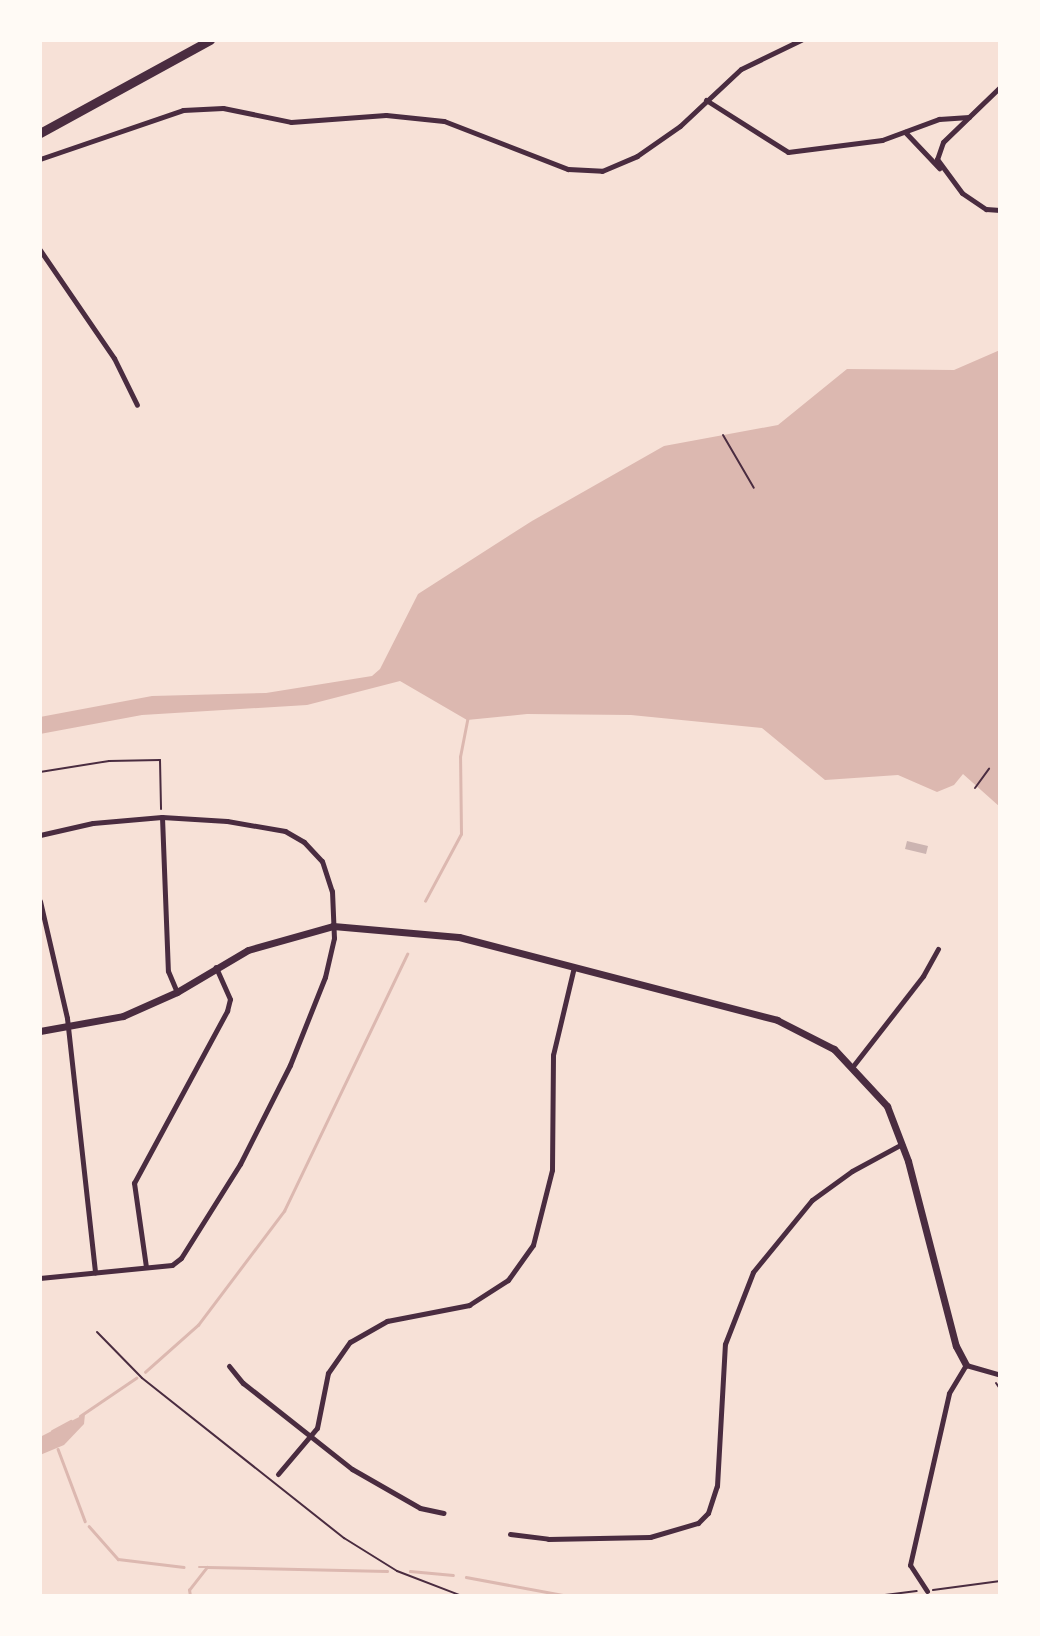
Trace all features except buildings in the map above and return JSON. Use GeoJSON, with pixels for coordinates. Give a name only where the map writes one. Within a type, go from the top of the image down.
{"type":"FeatureCollection","features":[{"type":"Feature","properties":{"kind":"highway"},"geometry":{"type":"LineString","coordinates":[[40,133],[210,40]]}},
{"type":"Feature","properties":{"kind":"street"},"geometry":{"type":"LineString","coordinates":[[40,159],[183,110],[223,108],[291,122],[386,115],[444,121],[568,169],[601,171],[637,156],[680,126],[741,69],[801,40]]}},
{"type":"Feature","properties":{"kind":"street"},"geometry":{"type":"LineString","coordinates":[[941,170],[937,159],[943,142],[1000,87]]}},
{"type":"Feature","properties":{"kind":"street"},"geometry":{"type":"LineString","coordinates":[[706,100],[788,152],[905,132],[939,119],[970,117]]}},
{"type":"Feature","properties":{"kind":"street"},"geometry":{"type":"LineString","coordinates":[[905,132],[962,193],[986,209],[1000,210]]}},
{"type":"Feature","properties":{"kind":"street"},"geometry":{"type":"LineString","coordinates":[[40,250],[114,358],[137,405]]}},
{"type":"Feature","properties":{"kind":"street"},"geometry":{"type":"LineString","coordinates":[[40,835],[93,823],[162,817],[228,821],[297,837],[316,853],[327,872],[333,926],[333,951],[326,977],[290,1065],[240,1164],[181,1258],[172,1265],[40,1278]]}},
{"type":"Feature","properties":{"kind":"street"},"geometry":{"type":"LineString","coordinates":[[162,817],[168,971],[177,992]]}},
{"type":"Feature","properties":{"kind":"street"},"geometry":{"type":"LineString","coordinates":[[40,901],[69,1028],[95,1272]]}},
{"type":"Feature","properties":{"kind":"street"},"geometry":{"type":"LineString","coordinates":[[40,1031],[69,1028],[123,1016],[177,992],[216,967],[258,947],[333,926],[459,937],[777,1020],[819,1040],[853,1066],[884,1102],[902,1144],[956,1346],[966,1365],[1000,1376]]}},
{"type":"Feature","properties":{"kind":"street"},"geometry":{"type":"LineString","coordinates":[[853,1066],[923,976],[938,949]]}},
{"type":"Feature","properties":{"kind":"street"},"geometry":{"type":"LineString","coordinates":[[146,1267],[134,1183],[227,1011],[230,999],[216,967]]}},
{"type":"Feature","properties":{"kind":"street"},"geometry":{"type":"LineString","coordinates":[[278,1474],[310,1438],[321,1419],[328,1373],[349,1342],[387,1321],[469,1305],[508,1280],[533,1245],[552,1170],[553,1055],[575,967]]}},
{"type":"Feature","properties":{"kind":"street"},"geometry":{"type":"LineString","coordinates":[[510,1534],[548,1539],[650,1537],[698,1523],[708,1513],[717,1486],[725,1344],[753,1272],[812,1200],[852,1171],[902,1144]]}},
{"type":"Feature","properties":{"kind":"street"},"geometry":{"type":"LineString","coordinates":[[927,1591],[910,1565],[912,1550],[949,1393],[966,1365]]}},
{"type":"Feature","properties":{"kind":"street"},"geometry":{"type":"LineString","coordinates":[[229,1366],[310,1438],[382,1489],[420,1508],[443,1513]]}},
{"type":"Feature","properties":{"kind":"path"},"geometry":{"type":"LineString","coordinates":[[723,435],[754,488]]}},
{"type":"Feature","properties":{"kind":"path"},"geometry":{"type":"LineString","coordinates":[[40,772],[109,761],[160,760],[162,817]]}},
{"type":"Feature","properties":{"kind":"path"},"geometry":{"type":"LineString","coordinates":[[975,788],[989,769]]}},
{"type":"Feature","properties":{"kind":"path"},"geometry":{"type":"LineString","coordinates":[[877,1596],[1000,1581]]}},
{"type":"Feature","properties":{"kind":"shaded area"},"geometry":{"type":"Polygon","coordinates":[[[1000,350],[1000,807],[963,774],[954,785],[937,792],[898,775],[825,780],[762,728],[631,715],[527,714],[467,720],[400,681],[307,705],[142,715],[40,734],[40,717],[152,696],[266,693],[372,676],[380,669],[418,594],[532,521],[664,446],[778,425],[847,369],[954,370],[1000,350]]]}},
{"type":"Feature","properties":{"kind":"shaded area"},"geometry":{"type":"Polygon","coordinates":[[[85,1414],[84,1424],[64,1445],[40,1455],[40,1437],[85,1414]]]}},
{"type":"Feature","properties":{"kind":"waterway"},"geometry":{"type":"LineString","coordinates":[[425,901],[461,834],[460,757],[467,720]]}},
{"type":"Feature","properties":{"kind":"waterway"},"geometry":{"type":"LineString","coordinates":[[145,1372],[198,1325],[284,1211],[407,954]]}},
{"type":"Feature","properties":{"kind":"waterway"},"geometry":{"type":"LineString","coordinates":[[80,1416],[136,1378]]}},
{"type":"Feature","properties":{"kind":"waterway"},"geometry":{"type":"LineString","coordinates":[[52,1431],[71,1421]]}},
{"type":"Feature","properties":{"kind":"waterway"},"geometry":{"type":"LineString","coordinates":[[58,1449],[85,1521]]}},
{"type":"Feature","properties":{"kind":"waterway"},"geometry":{"type":"LineString","coordinates":[[89,1526],[118,1559],[184,1567]]}},
{"type":"Feature","properties":{"kind":"waterway"},"geometry":{"type":"LineString","coordinates":[[199,1567],[207,1567]]}},
{"type":"Feature","properties":{"kind":"waterway"},"geometry":{"type":"LineString","coordinates":[[190,1596],[189,1590],[207,1567],[387,1571]]}},
{"type":"Feature","properties":{"kind":"waterway"},"geometry":{"type":"LineString","coordinates":[[410,1571],[453,1575]]}},
{"type":"Feature","properties":{"kind":"waterway"},"geometry":{"type":"LineString","coordinates":[[466,1577],[569,1596]]}}]}
